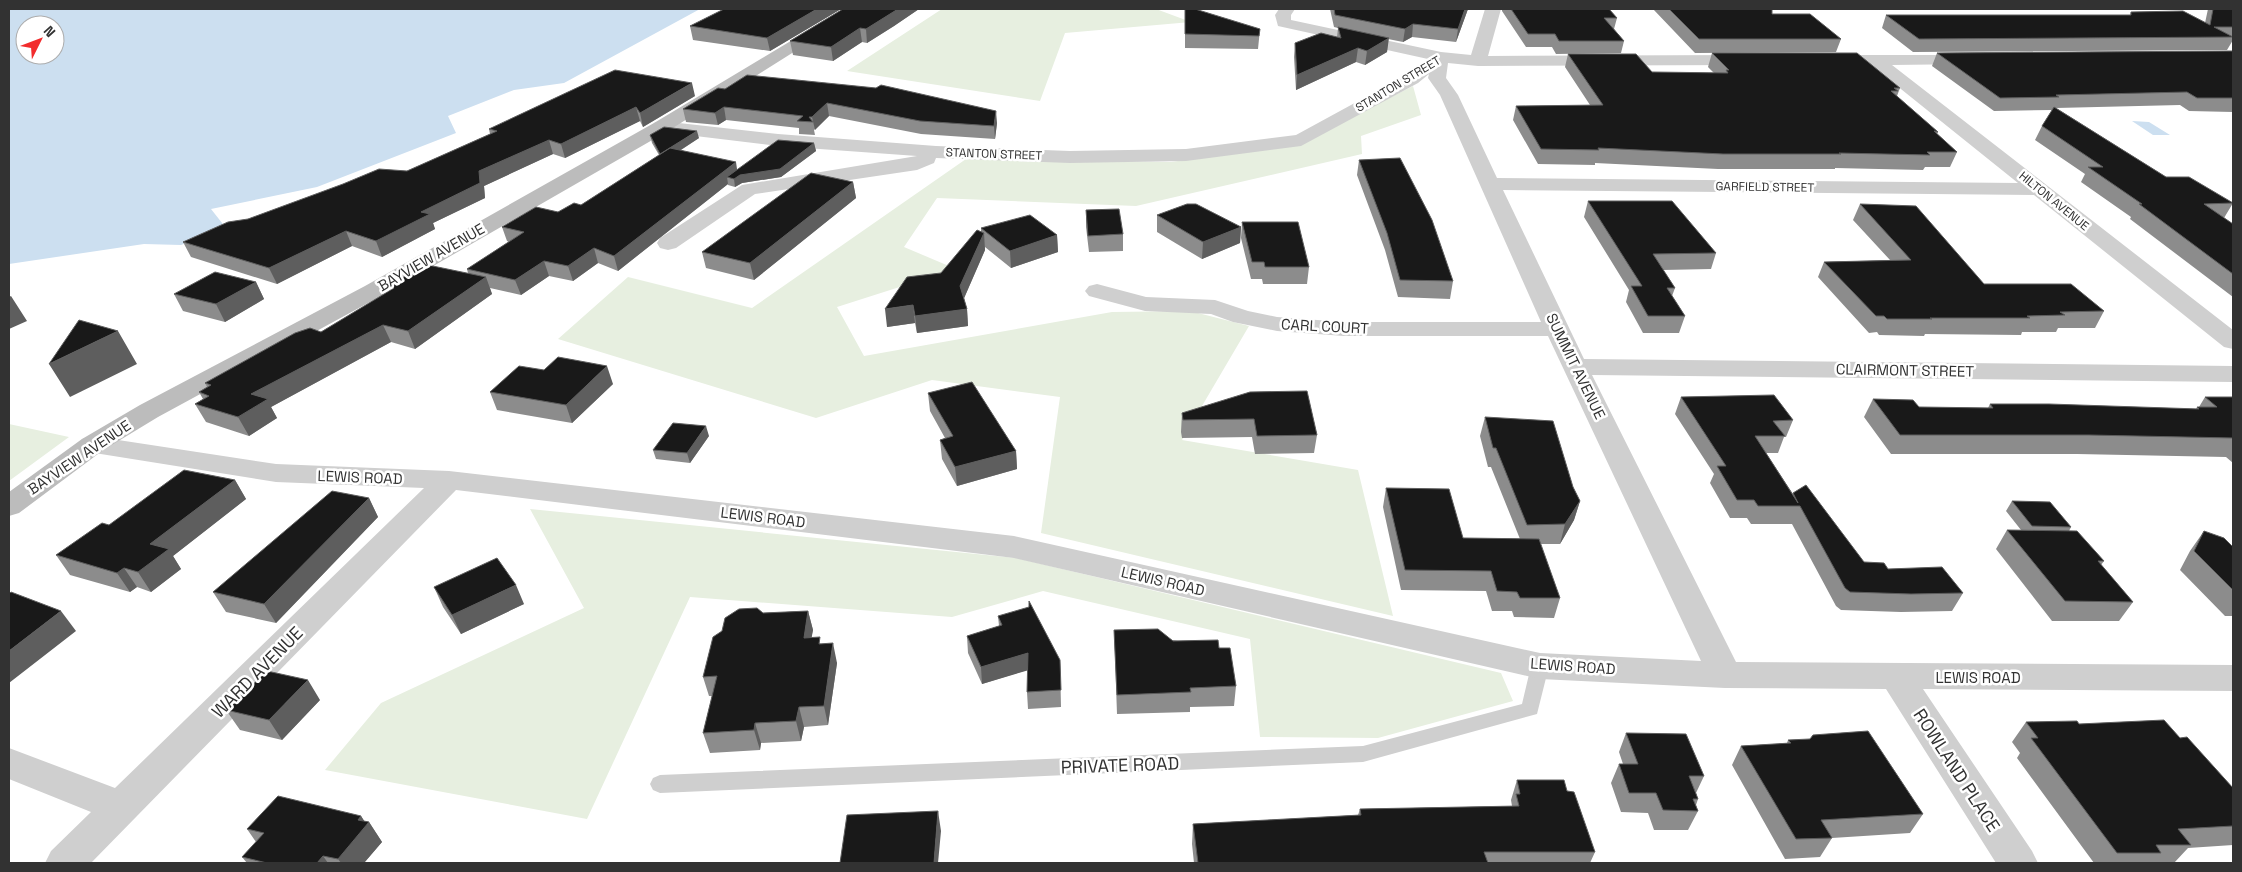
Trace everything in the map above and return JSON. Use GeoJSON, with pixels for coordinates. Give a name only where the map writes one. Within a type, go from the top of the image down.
{"type":"FeatureCollection","features":[{"type":"Feature","properties":{"kind":"main road","name":"BAYVIEW AVENUE"},"geometry":{"type":"LineString","coordinates":[[9,506],[92,445],[149,411],[365,295],[662,127],[854,9]]}},
{"type":"Feature","properties":{"kind":"street"},"geometry":{"type":"LineString","coordinates":[[1287,9],[1283,15],[1284,23],[1441,57]]}},
{"type":"Feature","properties":{"kind":"street"},"geometry":{"type":"LineString","coordinates":[[1478,61],[1492,9]]}},
{"type":"Feature","properties":{"kind":"street","name":"STANTON STREET"},"geometry":{"type":"LineString","coordinates":[[662,127],[778,140],[936,152],[1070,157],[1186,155],[1301,140],[1412,78],[1441,57],[1478,61],[1765,60]]}},
{"type":"Feature","properties":{"kind":"street","name":"SUMMIT AVENUE"},"geometry":{"type":"LineString","coordinates":[[1441,57],[1437,78],[1449,95],[1492,184],[1557,329],[1577,366],[1724,675]]}},
{"type":"Feature","properties":{"kind":"street"},"geometry":{"type":"LineString","coordinates":[[1814,60],[1992,59]]}},
{"type":"Feature","properties":{"kind":"street","name":"HILTON AVENUE"},"geometry":{"type":"LineString","coordinates":[[1874,60],[2233,342]]}},
{"type":"Feature","properties":{"kind":"street"},"geometry":{"type":"LineString","coordinates":[[668,243],[749,189],[918,164],[936,152]]}},
{"type":"Feature","properties":{"kind":"street","name":"GARFIELD STREET"},"geometry":{"type":"LineString","coordinates":[[1492,184],[2039,189]]}},
{"type":"Feature","properties":{"kind":"street","name":"CARL COURT"},"geometry":{"type":"LineString","coordinates":[[1097,291],[1145,304],[1183,304],[1215,308],[1242,317],[1277,324],[1344,328],[1557,329]]}},
{"type":"Feature","properties":{"kind":"street","name":"CLAIRMONT STREET"},"geometry":{"type":"LineString","coordinates":[[1577,366],[2233,374]]}},
{"type":"Feature","properties":{"kind":"street","name":"LEWIS ROAD"},"geometry":{"type":"LineString","coordinates":[[92,445],[276,474],[449,480],[1014,547],[1540,666],[1724,675],[2233,678]]}},
{"type":"Feature","properties":{"kind":"street","name":"WARD AVENUE"},"geometry":{"type":"LineString","coordinates":[[65,863],[449,480]]}},
{"type":"Feature","properties":{"kind":"street","name":"ROWLAND PLACE"},"geometry":{"type":"LineString","coordinates":[[1896,677],[2018,863]]}},
{"type":"Feature","properties":{"kind":"street"},"geometry":{"type":"LineString","coordinates":[[9,763],[122,807]]}},
{"type":"Feature","properties":{"kind":"lane","name":"PRIVATE ROAD"},"geometry":{"type":"LineString","coordinates":[[660,784],[1363,754],[1530,709],[1540,666]]}},
{"type":"Feature","properties":{"kind":"green space"},"geometry":{"type":"Polygon","coordinates":[[[942,9],[1156,9],[1191,22],[1065,33],[1040,101],[847,71],[942,9]]]}},
{"type":"Feature","properties":{"kind":"green space"},"geometry":{"type":"Polygon","coordinates":[[[1413,86],[1421,115],[1361,136],[1362,154],[1136,206],[937,198],[904,247],[956,269],[837,307],[864,356],[1112,312],[1190,311],[1249,326],[1182,440],[1358,470],[1393,616],[1041,533],[1060,397],[932,380],[816,418],[558,339],[628,277],[752,308],[966,159],[1171,162],[1296,145],[1413,86]]]}},
{"type":"Feature","properties":{"kind":"green space"},"geometry":{"type":"Polygon","coordinates":[[[9,424],[69,437],[9,481],[9,424]]]}},
{"type":"Feature","properties":{"kind":"green space"},"geometry":{"type":"Polygon","coordinates":[[[530,509],[1016,558],[1501,673],[1513,701],[1378,738],[1260,737],[1250,639],[1043,591],[952,617],[690,597],[587,819],[325,770],[381,703],[584,608],[530,509]]]}},
{"type":"Feature","properties":{"kind":"water"},"geometry":{"type":"Polygon","coordinates":[[[9,9],[700,9],[564,83],[514,90],[448,116],[456,133],[317,187],[211,209],[226,228],[181,245],[144,244],[9,264],[9,9]]]}},
{"type":"Feature","properties":{"kind":"water"},"geometry":{"type":"Polygon","coordinates":[[[2132,121],[2149,122],[2170,135],[2153,135],[2132,121]]]}},
{"type":"Feature","properties":{"kind":"building"},"geometry":{"type":"Polygon","coordinates":[[[724,9],[817,9],[767,38],[690,26],[724,9]]]}},
{"type":"Feature","properties":{"kind":"building"},"geometry":{"type":"Polygon","coordinates":[[[843,9],[898,9],[866,29],[860,28],[831,47],[790,41],[843,9]]]}},
{"type":"Feature","properties":{"kind":"building"},"geometry":{"type":"Polygon","coordinates":[[[1185,9],[1195,9],[1260,29],[1259,36],[1185,34],[1185,9]]]}},
{"type":"Feature","properties":{"kind":"building"},"geometry":{"type":"Polygon","coordinates":[[[1334,9],[1465,9],[1458,29],[1413,24],[1405,29],[1335,15],[1334,9]]]}},
{"type":"Feature","properties":{"kind":"building"},"geometry":{"type":"Polygon","coordinates":[[[1511,9],[1609,9],[1617,18],[1604,18],[1624,41],[1559,41],[1555,34],[1528,34],[1511,9]]]}},
{"type":"Feature","properties":{"kind":"building"},"geometry":{"type":"Polygon","coordinates":[[[1669,9],[1772,9],[1772,14],[1810,14],[1841,39],[1699,39],[1669,9]]]}},
{"type":"Feature","properties":{"kind":"building"},"geometry":{"type":"Polygon","coordinates":[[[2213,9],[2233,9],[2233,27],[2214,27],[2233,37],[1919,39],[1886,15],[2131,15],[2131,12],[2183,11],[2210,25],[2213,9]]]}},
{"type":"Feature","properties":{"kind":"building"},"geometry":{"type":"Polygon","coordinates":[[[1338,27],[1389,38],[1367,51],[1358,48],[1297,75],[1295,43],[1321,33],[1341,38],[1338,27]]]}},
{"type":"Feature","properties":{"kind":"building"},"geometry":{"type":"Polygon","coordinates":[[[2233,51],[2233,98],[2197,98],[2187,92],[2000,98],[1937,53],[2233,51]]]}},
{"type":"Feature","properties":{"kind":"building"},"geometry":{"type":"Polygon","coordinates":[[[1712,53],[1857,53],[1900,88],[1894,88],[1898,91],[1891,91],[1938,132],[1934,131],[1957,152],[1927,152],[1930,155],[1839,153],[1841,154],[1723,154],[1598,148],[1599,150],[1541,149],[1516,106],[1603,105],[1568,54],[1636,54],[1652,72],[1728,73],[1726,70],[1729,70],[1712,53]]]}},
{"type":"Feature","properties":{"kind":"building"},"geometry":{"type":"Polygon","coordinates":[[[615,70],[692,83],[640,113],[636,107],[561,144],[549,140],[479,171],[480,183],[421,212],[430,214],[376,241],[346,231],[269,268],[183,242],[228,222],[248,219],[379,169],[407,171],[497,131],[489,129],[615,70]]]}},
{"type":"Feature","properties":{"kind":"building"},"geometry":{"type":"Polygon","coordinates":[[[747,75],[876,88],[881,85],[996,111],[994,126],[920,121],[827,103],[812,117],[809,117],[813,122],[797,121],[803,116],[724,107],[715,113],[683,109],[718,88],[725,89],[747,75]]]}},
{"type":"Feature","properties":{"kind":"building"},"geometry":{"type":"Polygon","coordinates":[[[2054,107],[2166,177],[2189,177],[2233,203],[2204,204],[2233,224],[2233,274],[2139,204],[2142,204],[2088,167],[2103,167],[2042,126],[2054,107]]]}},
{"type":"Feature","properties":{"kind":"building"},"geometry":{"type":"Polygon","coordinates":[[[664,127],[697,131],[660,154],[650,135],[664,127]]]}},
{"type":"Feature","properties":{"kind":"building"},"geometry":{"type":"Polygon","coordinates":[[[778,140],[814,143],[780,169],[740,175],[734,179],[727,177],[778,140]]]}},
{"type":"Feature","properties":{"kind":"building"},"geometry":{"type":"Polygon","coordinates":[[[670,148],[736,162],[614,256],[594,248],[568,266],[544,261],[515,280],[467,269],[524,232],[502,227],[536,207],[558,212],[574,203],[581,205],[670,148]]]}},
{"type":"Feature","properties":{"kind":"building"},"geometry":{"type":"Polygon","coordinates":[[[1400,158],[1432,220],[1453,281],[1400,280],[1387,233],[1359,160],[1400,158]]]}},
{"type":"Feature","properties":{"kind":"building"},"geometry":{"type":"Polygon","coordinates":[[[811,173],[853,182],[750,263],[702,252],[811,173]]]}},
{"type":"Feature","properties":{"kind":"building"},"geometry":{"type":"Polygon","coordinates":[[[1588,201],[1672,201],[1716,253],[1653,254],[1675,288],[1667,288],[1685,316],[1648,316],[1631,286],[1642,286],[1588,201]]]}},
{"type":"Feature","properties":{"kind":"building"},"geometry":{"type":"Polygon","coordinates":[[[1187,204],[1196,204],[1241,227],[1203,242],[1157,215],[1187,204]]]}},
{"type":"Feature","properties":{"kind":"building"},"geometry":{"type":"Polygon","coordinates":[[[1860,204],[1916,206],[1984,284],[2071,284],[2104,311],[2060,312],[2065,315],[2027,316],[2030,318],[1887,319],[1884,316],[1876,316],[1824,262],[1911,260],[1860,204]]]}},
{"type":"Feature","properties":{"kind":"building"},"geometry":{"type":"Polygon","coordinates":[[[1119,209],[1123,234],[1088,236],[1086,210],[1119,209]]]}},
{"type":"Feature","properties":{"kind":"building"},"geometry":{"type":"Polygon","coordinates":[[[1030,215],[1057,235],[1010,251],[981,228],[1030,215]]]}},
{"type":"Feature","properties":{"kind":"building"},"geometry":{"type":"Polygon","coordinates":[[[1242,222],[1298,222],[1309,267],[1265,267],[1264,262],[1252,262],[1242,222]]]}},
{"type":"Feature","properties":{"kind":"building"},"geometry":{"type":"Polygon","coordinates":[[[977,230],[984,233],[960,286],[967,309],[915,316],[913,305],[885,309],[907,277],[941,273],[977,230]]]}},
{"type":"Feature","properties":{"kind":"building"},"geometry":{"type":"Polygon","coordinates":[[[423,264],[486,277],[408,331],[383,325],[251,394],[268,399],[238,417],[195,404],[209,396],[199,392],[211,385],[205,383],[295,333],[310,328],[321,332],[394,288],[389,287],[423,264]]]}},
{"type":"Feature","properties":{"kind":"building"},"geometry":{"type":"Polygon","coordinates":[[[215,272],[256,282],[216,304],[174,294],[215,272]]]}},
{"type":"Feature","properties":{"kind":"building"},"geometry":{"type":"Polygon","coordinates":[[[79,320],[118,331],[49,364],[79,320]]]}},
{"type":"Feature","properties":{"kind":"building"},"geometry":{"type":"Polygon","coordinates":[[[558,357],[607,366],[566,405],[490,392],[519,366],[544,370],[558,357]]]}},
{"type":"Feature","properties":{"kind":"building"},"geometry":{"type":"Polygon","coordinates":[[[972,382],[1016,451],[955,467],[940,440],[953,436],[928,393],[972,382]]]}},
{"type":"Feature","properties":{"kind":"building"},"geometry":{"type":"Polygon","coordinates":[[[1307,391],[1317,435],[1257,436],[1254,419],[1183,420],[1182,413],[1250,392],[1307,391]]]}},
{"type":"Feature","properties":{"kind":"building"},"geometry":{"type":"Polygon","coordinates":[[[1774,395],[1793,420],[1773,421],[1785,436],[1755,436],[1798,503],[1793,493],[1806,485],[1864,562],[1884,563],[1888,569],[1942,567],[1963,593],[1850,592],[1845,588],[1800,506],[1758,506],[1754,500],[1737,500],[1717,466],[1726,466],[1681,397],[1774,395]]]}},
{"type":"Feature","properties":{"kind":"building"},"geometry":{"type":"Polygon","coordinates":[[[2205,397],[2233,397],[2233,438],[2089,435],[1900,435],[1873,399],[1913,400],[1919,407],[1993,408],[1990,404],[2049,404],[2199,409],[2197,407],[2217,407],[2205,397]]]}},
{"type":"Feature","properties":{"kind":"building"},"geometry":{"type":"Polygon","coordinates":[[[1485,417],[1553,421],[1573,487],[1580,501],[1565,524],[1527,525],[1496,448],[1493,448],[1485,417]]]}},
{"type":"Feature","properties":{"kind":"building"},"geometry":{"type":"Polygon","coordinates":[[[673,423],[706,426],[687,453],[653,450],[673,423]]]}},
{"type":"Feature","properties":{"kind":"building"},"geometry":{"type":"Polygon","coordinates":[[[184,470],[235,480],[150,544],[169,549],[138,572],[124,568],[117,573],[56,555],[102,523],[109,525],[184,470]]]}},
{"type":"Feature","properties":{"kind":"building"},"geometry":{"type":"Polygon","coordinates":[[[1386,488],[1449,489],[1463,538],[1539,539],[1560,598],[1520,598],[1517,592],[1497,591],[1491,571],[1405,570],[1386,488]]]}},
{"type":"Feature","properties":{"kind":"building"},"geometry":{"type":"Polygon","coordinates":[[[332,491],[369,498],[264,604],[213,592],[332,491]]]}},
{"type":"Feature","properties":{"kind":"building"},"geometry":{"type":"Polygon","coordinates":[[[2012,501],[2050,502],[2071,527],[2032,526],[2012,501]]]}},
{"type":"Feature","properties":{"kind":"building"},"geometry":{"type":"Polygon","coordinates":[[[2007,530],[2077,531],[2104,561],[2098,561],[2133,602],[2065,601],[2007,530]]]}},
{"type":"Feature","properties":{"kind":"building"},"geometry":{"type":"Polygon","coordinates":[[[2204,531],[2224,538],[2233,547],[2233,590],[2194,551],[2204,531]]]}},
{"type":"Feature","properties":{"kind":"building"},"geometry":{"type":"Polygon","coordinates":[[[497,558],[516,585],[452,615],[434,587],[497,558]]]}},
{"type":"Feature","properties":{"kind":"building"},"geometry":{"type":"Polygon","coordinates":[[[11,592],[61,611],[9,651],[9,594],[11,592]]]}},
{"type":"Feature","properties":{"kind":"building"},"geometry":{"type":"Polygon","coordinates":[[[1029,601],[1060,660],[1061,690],[1027,692],[1028,653],[981,667],[967,636],[1002,625],[998,616],[1029,607],[1029,601]]]}},
{"type":"Feature","properties":{"kind":"building"},"geometry":{"type":"Polygon","coordinates":[[[757,608],[763,613],[808,611],[804,638],[820,637],[819,644],[833,643],[824,706],[799,707],[796,721],[755,723],[754,730],[703,733],[717,676],[703,677],[713,637],[722,631],[725,618],[739,609],[757,608]]]}},
{"type":"Feature","properties":{"kind":"building"},"geometry":{"type":"Polygon","coordinates":[[[1158,629],[1173,641],[1218,640],[1219,648],[1230,648],[1236,686],[1190,688],[1191,692],[1117,695],[1114,630],[1158,629]]]}},
{"type":"Feature","properties":{"kind":"building"},"geometry":{"type":"Polygon","coordinates":[[[267,671],[308,680],[269,720],[226,710],[267,671]]]}},
{"type":"Feature","properties":{"kind":"building"},"geometry":{"type":"Polygon","coordinates":[[[2164,720],[2180,738],[2187,737],[2233,788],[2233,826],[2178,829],[2191,845],[2156,845],[2161,853],[2117,853],[2031,738],[2038,738],[2026,722],[2077,721],[2079,724],[2164,720]]]}},
{"type":"Feature","properties":{"kind":"building"},"geometry":{"type":"Polygon","coordinates":[[[1868,731],[1923,814],[1821,820],[1832,838],[1796,839],[1741,746],[1791,743],[1788,740],[1810,739],[1813,735],[1868,731]]]}},
{"type":"Feature","properties":{"kind":"building"},"geometry":{"type":"Polygon","coordinates":[[[1626,733],[1686,734],[1704,776],[1689,776],[1698,799],[1693,799],[1698,811],[1663,810],[1656,793],[1629,793],[1619,764],[1638,764],[1626,733]]]}},
{"type":"Feature","properties":{"kind":"building"},"geometry":{"type":"Polygon","coordinates":[[[1517,780],[1564,780],[1567,791],[1574,792],[1595,852],[1484,852],[1488,863],[1198,863],[1193,824],[1361,815],[1360,809],[1519,806],[1516,794],[1520,794],[1517,780]]]}},
{"type":"Feature","properties":{"kind":"building"},"geometry":{"type":"Polygon","coordinates":[[[278,796],[361,816],[358,820],[369,822],[338,859],[323,856],[317,863],[267,863],[242,857],[264,833],[247,829],[278,796]]]}},
{"type":"Feature","properties":{"kind":"building"},"geometry":{"type":"Polygon","coordinates":[[[938,811],[934,863],[840,863],[847,815],[938,811]]]}}]}
